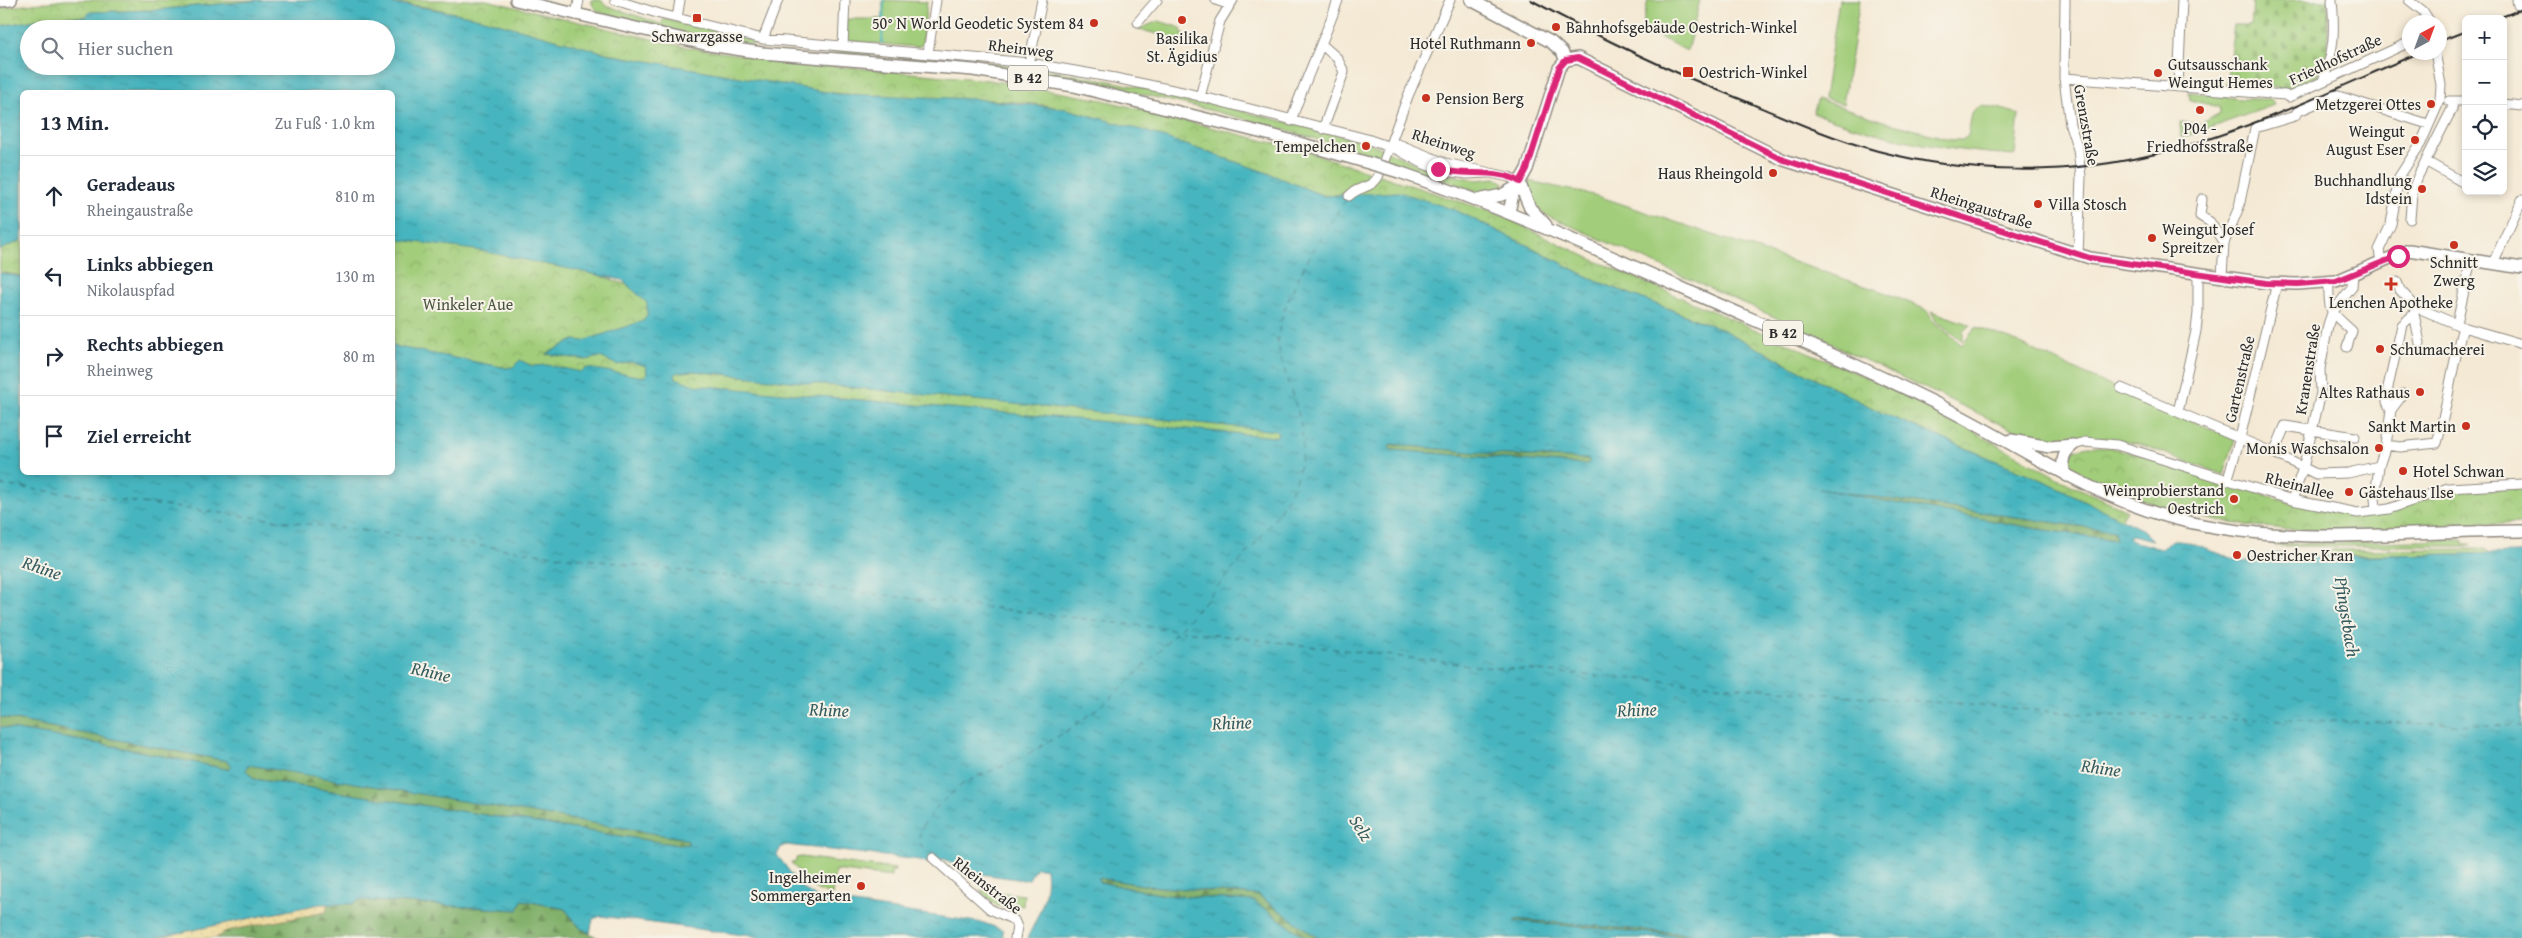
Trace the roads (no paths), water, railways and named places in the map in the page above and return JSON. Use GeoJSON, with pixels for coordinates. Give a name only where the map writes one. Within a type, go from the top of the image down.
{"type":"FeatureCollection","features":[{"type":"Feature","properties":{"kind":"main road"},"geometry":{"type":"LineString","coordinates":[[0,1],[11,0]]}},
{"type":"Feature","properties":{"kind":"main road","name":"B 42"},"geometry":{"type":"LineString","coordinates":[[516,0],[671,38],[762,52],[973,70],[1074,86],[1266,134],[1399,172],[1509,212],[1554,231],[1902,386],[2000,437],[2067,476],[2155,514],[2230,530],[2289,537],[2325,538],[2522,531]]}},
{"type":"Feature","properties":{"kind":"main road"},"geometry":{"type":"LineString","coordinates":[[1470,0],[1552,42],[1562,52],[1566,60],[1559,68],[1520,188],[1521,201],[1509,212]]}},
{"type":"Feature","properties":{"kind":"main road","name":"Rheingaustraße"},"geometry":{"type":"LineString","coordinates":[[1566,60],[1578,58],[1586,60],[1784,160],[2078,255],[2277,283],[2329,282],[2409,250],[2522,268]]}},
{"type":"Feature","properties":{"kind":"main road"},"geometry":{"type":"LineString","coordinates":[[1477,200],[1494,198],[1520,188]]}},
{"type":"Feature","properties":{"kind":"main road"},"geometry":{"type":"LineString","coordinates":[[1520,188],[1535,214],[1554,231]]}},
{"type":"Feature","properties":{"kind":"main road"},"geometry":{"type":"LineString","coordinates":[[2000,437],[2050,447],[2073,445]]}},
{"type":"Feature","properties":{"kind":"main road"},"geometry":{"type":"LineString","coordinates":[[2067,476],[2062,463],[2067,449],[2073,445]]}},
{"type":"Feature","properties":{"kind":"street"},"geometry":{"type":"LineString","coordinates":[[576,15],[580,0]]}},
{"type":"Feature","properties":{"kind":"street","name":"Rheinweg"},"geometry":{"type":"LineString","coordinates":[[615,0],[676,18],[763,39],[1029,63],[1115,78],[1200,97],[1390,146],[1444,171],[1466,174],[1490,173],[1514,178],[1520,188]]}},
{"type":"Feature","properties":{"kind":"street"},"geometry":{"type":"LineString","coordinates":[[676,18],[680,0]]}},
{"type":"Feature","properties":{"kind":"street"},"geometry":{"type":"LineString","coordinates":[[763,39],[778,0]]}},
{"type":"Feature","properties":{"kind":"street"},"geometry":{"type":"LineString","coordinates":[[843,46],[845,0]]}},
{"type":"Feature","properties":{"kind":"street"},"geometry":{"type":"LineString","coordinates":[[928,53],[936,0]]}},
{"type":"Feature","properties":{"kind":"street"},"geometry":{"type":"LineString","coordinates":[[1029,63],[1042,0]]}},
{"type":"Feature","properties":{"kind":"street"},"geometry":{"type":"LineString","coordinates":[[1138,22],[1157,0]]}},
{"type":"Feature","properties":{"kind":"street"},"geometry":{"type":"LineString","coordinates":[[1200,97],[1220,21],[1231,2],[1216,0]]}},
{"type":"Feature","properties":{"kind":"street"},"geometry":{"type":"LineString","coordinates":[[1291,121],[1306,76],[1338,0]]}},
{"type":"Feature","properties":{"kind":"street"},"geometry":{"type":"LineString","coordinates":[[1349,196],[1356,190],[1369,186],[1376,181],[1408,96],[1450,0]]}},
{"type":"Feature","properties":{"kind":"street","name":"Grenzstraße"},"geometry":{"type":"LineString","coordinates":[[2065,0],[2064,78],[2070,125],[2081,171],[2082,206],[2078,255]]}},
{"type":"Feature","properties":{"kind":"street"},"geometry":{"type":"LineString","coordinates":[[2178,87],[2182,0]]}},
{"type":"Feature","properties":{"kind":"street"},"geometry":{"type":"LineString","coordinates":[[2323,81],[2333,49],[2332,0]]}},
{"type":"Feature","properties":{"kind":"street"},"geometry":{"type":"LineString","coordinates":[[2409,0],[2426,15]]}},
{"type":"Feature","properties":{"kind":"street"},"geometry":{"type":"LineString","coordinates":[[1321,44],[1337,58],[1344,72],[1323,129]]}},
{"type":"Feature","properties":{"kind":"street","name":"Friedhofstraße"},"geometry":{"type":"LineString","coordinates":[[2064,78],[2285,95],[2289,97],[2402,46]]}},
{"type":"Feature","properties":{"kind":"street"},"geometry":{"type":"LineString","coordinates":[[2381,262],[2379,250],[2391,224],[2402,170],[2421,143],[2440,100],[2441,85],[2437,60]]}},
{"type":"Feature","properties":{"kind":"street"},"geometry":{"type":"LineString","coordinates":[[2222,276],[2224,243],[2239,207],[2253,130],[2260,126],[2295,116],[2297,112],[2335,95],[2428,124]]}},
{"type":"Feature","properties":{"kind":"street"},"geometry":{"type":"LineString","coordinates":[[2289,97],[2297,112]]}},
{"type":"Feature","properties":{"kind":"street"},"geometry":{"type":"LineString","coordinates":[[2440,100],[2462,101]]}},
{"type":"Feature","properties":{"kind":"street"},"geometry":{"type":"LineString","coordinates":[[2410,219],[2412,193],[2452,109],[2453,101]]}},
{"type":"Feature","properties":{"kind":"street"},"geometry":{"type":"LineString","coordinates":[[2507,104],[2522,106]]}},
{"type":"Feature","properties":{"kind":"street"},"geometry":{"type":"LineString","coordinates":[[2427,162],[2462,182]]}},
{"type":"Feature","properties":{"kind":"street"},"geometry":{"type":"LineString","coordinates":[[2397,188],[2412,193]]}},
{"type":"Feature","properties":{"kind":"street"},"geometry":{"type":"LineString","coordinates":[[2202,198],[2200,216],[2210,222],[2224,243]]}},
{"type":"Feature","properties":{"kind":"street"},"geometry":{"type":"LineString","coordinates":[[2493,263],[2522,200]]}},
{"type":"Feature","properties":{"kind":"street"},"geometry":{"type":"LineString","coordinates":[[2386,445],[2400,447],[2437,443],[2448,406],[2471,259]]}},
{"type":"Feature","properties":{"kind":"street"},"geometry":{"type":"LineString","coordinates":[[2178,412],[2196,330],[2198,273]]}},
{"type":"Feature","properties":{"kind":"street","name":"Kranenstraße"},"geometry":{"type":"LineString","coordinates":[[2292,500],[2303,468],[2321,393],[2320,369],[2328,325],[2332,313],[2352,287],[2353,274]]}},
{"type":"Feature","properties":{"kind":"street","name":"Kranenstraße"},"geometry":{"type":"LineString","coordinates":[[2329,282],[2328,306],[2332,313],[2352,331],[2347,347]]}},
{"type":"Feature","properties":{"kind":"street"},"geometry":{"type":"LineString","coordinates":[[2397,282],[2400,290],[2415,310],[2420,343]]}},
{"type":"Feature","properties":{"kind":"street","name":"Gartenstraße"},"geometry":{"type":"LineString","coordinates":[[2227,481],[2240,438],[2277,283]]}},
{"type":"Feature","properties":{"kind":"street"},"geometry":{"type":"LineString","coordinates":[[2415,310],[2522,344]]}},
{"type":"Feature","properties":{"kind":"street"},"geometry":{"type":"LineString","coordinates":[[2391,410],[2387,402],[2388,387],[2399,335],[2402,325],[2415,310]]}},
{"type":"Feature","properties":{"kind":"street"},"geometry":{"type":"LineString","coordinates":[[2121,388],[2240,438],[2316,474],[2348,473],[2379,466]]}},
{"type":"Feature","properties":{"kind":"street"},"geometry":{"type":"LineString","coordinates":[[2376,511],[2375,497],[2379,466],[2386,445],[2391,410],[2403,394]]}},
{"type":"Feature","properties":{"kind":"street","name":"Kranenstraße"},"geometry":{"type":"LineString","coordinates":[[2274,453],[2285,426],[2311,430]]}},
{"type":"Feature","properties":{"kind":"street"},"geometry":{"type":"LineString","coordinates":[[2311,430],[2355,437]]}},
{"type":"Feature","properties":{"kind":"street","name":"Rheinallee"},"geometry":{"type":"LineString","coordinates":[[2073,445],[2085,442],[2117,445],[2292,500],[2348,512],[2376,511],[2442,489],[2522,484]]}},
{"type":"Feature","properties":{"kind":"street","name":"Rheinstraße"},"geometry":{"type":"LineString","coordinates":[[933,858],[990,909],[1014,920],[1017,927],[1015,938]]}},
{"type":"Feature","properties":{"kind":"water"},"geometry":{"type":"Polygon","coordinates":[[[262,0],[366,0],[476,17],[613,55],[838,94],[978,99],[1067,109],[1148,132],[1265,172],[1324,196],[1399,192],[1452,209],[1596,281],[1721,329],[1882,413],[2049,483],[2143,530],[2153,540],[2132,535],[2128,537],[2131,541],[2162,548],[2173,540],[2181,540],[2243,562],[2280,552],[2282,559],[2286,560],[2324,556],[2522,553],[2522,938],[1736,938],[1515,919],[1514,921],[1706,938],[1318,938],[1258,895],[1150,886],[1098,878],[1099,882],[1164,895],[1254,901],[1306,938],[1027,938],[1039,913],[1044,896],[1047,878],[1046,869],[1036,867],[1029,879],[1024,880],[967,872],[944,859],[930,861],[930,864],[920,860],[786,845],[781,847],[777,855],[802,888],[819,899],[984,923],[1003,930],[1003,938],[762,938],[745,934],[601,916],[593,919],[590,933],[580,928],[565,909],[522,900],[518,910],[359,900],[352,904],[320,904],[154,938],[0,938],[0,727],[118,747],[226,769],[230,769],[232,766],[227,761],[0,717],[0,273],[20,277],[20,475],[395,475],[395,346],[507,368],[513,367],[520,360],[532,366],[547,365],[581,372],[587,368],[644,377],[647,373],[646,366],[631,362],[617,365],[600,357],[586,360],[546,354],[574,340],[583,341],[643,321],[647,316],[647,303],[622,280],[482,251],[395,239],[395,90],[20,90],[20,241],[0,250],[0,26],[20,23],[20,75],[395,75],[395,20],[36,20],[54,17],[86,17],[90,12],[153,10],[262,0]],[[692,371],[676,373],[675,376],[694,385],[1276,437],[1278,434],[1276,431],[692,371]],[[1391,444],[1389,448],[1392,450],[1572,464],[1587,464],[1590,462],[1588,459],[1490,454],[1391,444]],[[1819,489],[2037,529],[2116,540],[2114,531],[1819,489]],[[248,765],[246,770],[254,779],[678,845],[688,844],[688,841],[681,838],[248,765]]]}},
{"type":"Feature","properties":{"kind":"waterway"},"geometry":{"type":"LineString","coordinates":[[882,43],[884,0]]}},
{"type":"Feature","properties":{"kind":"railway"},"geometry":{"type":"LineString","coordinates":[[1531,0],[1583,28],[1663,66],[1827,135],[1878,151],[1913,159],[1983,168],[2019,170],[2090,166],[2160,153],[2193,144],[2259,121],[2403,60]]}},
{"type":"Feature","properties":{"kind":"railway"},"geometry":{"type":"LineString","coordinates":[[2506,15],[2522,9]]}},
{"type":"Feature","properties":{"kind":"railway"},"geometry":{"type":"LineString","coordinates":[[2447,38],[2462,33]]}},
{"type":"Feature","properties":{"kind":"place","name":"Schwarzgasse"},"geometry":{"type":"Point","coordinates":[697,18]}},
{"type":"Feature","properties":{"kind":"place","name":"Basilika St. Ägidius"},"geometry":{"type":"Point","coordinates":[1182,20]}},
{"type":"Feature","properties":{"kind":"place","name":"50° N World Geodetic System 84"},"geometry":{"type":"Point","coordinates":[1094,23]}},
{"type":"Feature","properties":{"kind":"place","name":"Bahnhofsgebäude Oestrich-Winkel"},"geometry":{"type":"Point","coordinates":[1556,27]}},
{"type":"Feature","properties":{"kind":"place","name":"Hotel Ruthmann"},"geometry":{"type":"Point","coordinates":[1531,43]}},
{"type":"Feature","properties":{"kind":"place","name":"Oestrich-Winkel"},"geometry":{"type":"Point","coordinates":[1688,72]}},
{"type":"Feature","properties":{"kind":"place","name":"Gutsausschank Weingut Hemes"},"geometry":{"type":"Point","coordinates":[2158,73]}},
{"type":"Feature","properties":{"kind":"place","name":"Pension Berg"},"geometry":{"type":"Point","coordinates":[1426,98]}},
{"type":"Feature","properties":{"kind":"place","name":"Metzgerei Ottes"},"geometry":{"type":"Point","coordinates":[2431,104]}},
{"type":"Feature","properties":{"kind":"place","name":"P04 - Friedhofsstraße"},"geometry":{"type":"Point","coordinates":[2200,110]}},
{"type":"Feature","properties":{"kind":"place","name":"Weingut August Eser"},"geometry":{"type":"Point","coordinates":[2415,140]}},
{"type":"Feature","properties":{"kind":"place","name":"Tempelchen"},"geometry":{"type":"Point","coordinates":[1366,146]}},
{"type":"Feature","properties":{"kind":"place","name":"Haus Rheingold"},"geometry":{"type":"Point","coordinates":[1773,173]}},
{"type":"Feature","properties":{"kind":"place","name":"Buchhandlung Idstein"},"geometry":{"type":"Point","coordinates":[2422,189]}},
{"type":"Feature","properties":{"kind":"place","name":"Villa Stosch"},"geometry":{"type":"Point","coordinates":[2038,204]}},
{"type":"Feature","properties":{"kind":"place","name":"Weingut Josef Spreitzer"},"geometry":{"type":"Point","coordinates":[2152,238]}},
{"type":"Feature","properties":{"kind":"place","name":"Schnitt Zwerg"},"geometry":{"type":"Point","coordinates":[2454,245]}},
{"type":"Feature","properties":{"kind":"place","name":"Lenchen Apotheke"},"geometry":{"type":"Point","coordinates":[2391,284]}},
{"type":"Feature","properties":{"kind":"place","name":"Schumacherei"},"geometry":{"type":"Point","coordinates":[2380,349]}},
{"type":"Feature","properties":{"kind":"place","name":"Altes Rathaus"},"geometry":{"type":"Point","coordinates":[2420,392]}},
{"type":"Feature","properties":{"kind":"place","name":"Sankt Martin"},"geometry":{"type":"Point","coordinates":[2466,426]}},
{"type":"Feature","properties":{"kind":"place","name":"Monis Waschsalon"},"geometry":{"type":"Point","coordinates":[2379,448]}},
{"type":"Feature","properties":{"kind":"place","name":"Hotel Schwan"},"geometry":{"type":"Point","coordinates":[2403,471]}},
{"type":"Feature","properties":{"kind":"place","name":"Gästehaus Ilse"},"geometry":{"type":"Point","coordinates":[2349,492]}},
{"type":"Feature","properties":{"kind":"place","name":"Weinprobierstand Oestrich"},"geometry":{"type":"Point","coordinates":[2234,499]}},
{"type":"Feature","properties":{"kind":"place","name":"Oestricher Kran"},"geometry":{"type":"Point","coordinates":[2237,555]}},
{"type":"Feature","properties":{"kind":"place","name":"Ingelheimer Sommergarten"},"geometry":{"type":"Point","coordinates":[861,886]}},
{"type":"Feature","properties":{"kind":"park label","name":"Winkeler Aue"},"geometry":{"type":"Point","coordinates":[468,304]}},
{"type":"Feature","properties":{"kind":"water label","name":"Rhine"},"geometry":{"type":"Point","coordinates":[42,568]}},
{"type":"Feature","properties":{"kind":"water label","name":"Pfingstbach"},"geometry":{"type":"Point","coordinates":[2347,617]}},
{"type":"Feature","properties":{"kind":"water label","name":"Rhine"},"geometry":{"type":"Point","coordinates":[431,672]}},
{"type":"Feature","properties":{"kind":"water label","name":"Rhine"},"geometry":{"type":"Point","coordinates":[829,710]}},
{"type":"Feature","properties":{"kind":"water label","name":"Rhine"},"geometry":{"type":"Point","coordinates":[1637,710]}},
{"type":"Feature","properties":{"kind":"water label","name":"Rhine"},"geometry":{"type":"Point","coordinates":[1232,723]}},
{"type":"Feature","properties":{"kind":"water label","name":"Rhine"},"geometry":{"type":"Point","coordinates":[2101,768]}},
{"type":"Feature","properties":{"kind":"water label","name":"Selz"},"geometry":{"type":"Point","coordinates":[1361,828]}}]}
